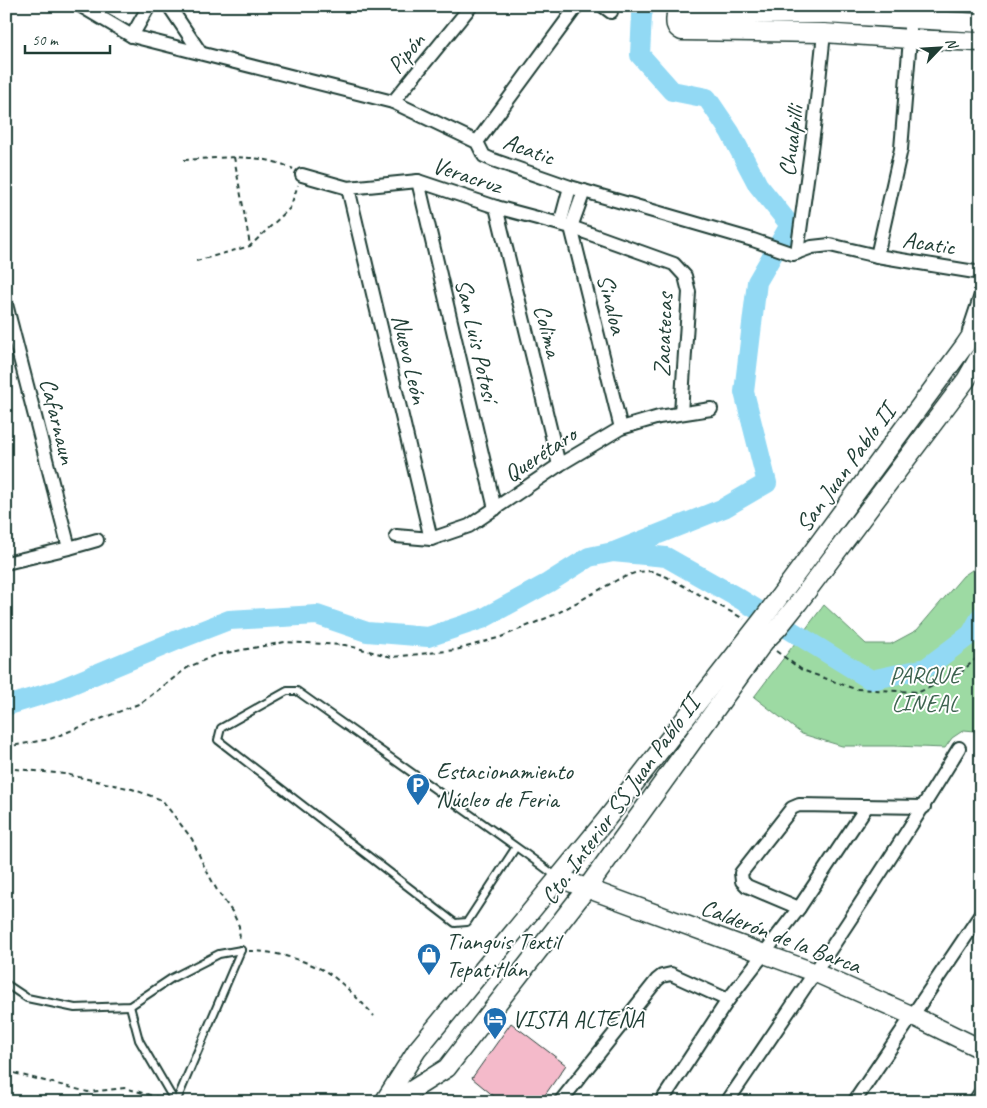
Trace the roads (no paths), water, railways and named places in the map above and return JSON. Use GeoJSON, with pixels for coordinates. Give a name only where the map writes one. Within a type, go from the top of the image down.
{"type":"FeatureCollection","features":[{"type":"Feature","properties":{"kind":"main road"},"geometry":{"type":"LineString","coordinates":[[981,23],[910,13],[825,10],[676,10],[675,24],[677,29],[682,31],[824,33],[981,42]]}},
{"type":"Feature","properties":{"kind":"main road","name":"San Juan Pablo II"},"geometry":{"type":"LineString","coordinates":[[761,629],[784,592],[981,321]]}},
{"type":"Feature","properties":{"kind":"main road","name":"San Juan Pablo II"},"geometry":{"type":"LineString","coordinates":[[778,628],[966,380],[981,354]]}},
{"type":"Feature","properties":{"kind":"main road","name":"Cto. Interior SS Juan Pablo II"},"geometry":{"type":"LineString","coordinates":[[384,1102],[417,1050],[761,629],[778,628]]}},
{"type":"Feature","properties":{"kind":"main road","name":"Cto. Interior SS Juan Pablo II"},"geometry":{"type":"LineString","coordinates":[[393,1102],[447,1068],[587,888],[761,629]]}},
{"type":"Feature","properties":{"kind":"main road","name":"Calderón de la Barca"},"geometry":{"type":"LineString","coordinates":[[559,878],[816,973],[913,1016],[981,1049]]}},
{"type":"Feature","properties":{"kind":"street","name":"Acatic"},"geometry":{"type":"LineString","coordinates":[[81,6],[132,36],[393,102],[477,142],[484,156],[489,158],[570,187],[795,254],[812,247],[830,245],[877,256],[981,273]]}},
{"type":"Feature","properties":{"kind":"street"},"geometry":{"type":"LineString","coordinates":[[132,36],[149,6]]}},
{"type":"Feature","properties":{"kind":"street"},"geometry":{"type":"LineString","coordinates":[[169,6],[200,52]]}},
{"type":"Feature","properties":{"kind":"street"},"geometry":{"type":"LineString","coordinates":[[453,6],[468,10]]}},
{"type":"Feature","properties":{"kind":"street"},"geometry":{"type":"LineString","coordinates":[[477,142],[577,6]]}},
{"type":"Feature","properties":{"kind":"street","name":"Pipón"},"geometry":{"type":"LineString","coordinates":[[393,102],[468,10]]}},
{"type":"Feature","properties":{"kind":"street"},"geometry":{"type":"LineString","coordinates":[[877,256],[901,149],[910,39],[910,13]]}},
{"type":"Feature","properties":{"kind":"street","name":"Chualpilli"},"geometry":{"type":"LineString","coordinates":[[795,254],[814,128],[824,33]]}},
{"type":"Feature","properties":{"kind":"street","name":"Veracruz"},"geometry":{"type":"LineString","coordinates":[[302,175],[348,188],[418,180],[496,208],[566,226],[674,264]]}},
{"type":"Feature","properties":{"kind":"street","name":"San Luis Potosí"},"geometry":{"type":"LineString","coordinates":[[418,180],[495,509]]}},
{"type":"Feature","properties":{"kind":"street","name":"Sinaloa"},"geometry":{"type":"LineString","coordinates":[[570,187],[566,226],[621,428]]}},
{"type":"Feature","properties":{"kind":"street","name":"Nuevo León"},"geometry":{"type":"LineString","coordinates":[[348,188],[431,539]]}},
{"type":"Feature","properties":{"kind":"street"},"geometry":{"type":"LineString","coordinates":[[566,226],[584,191]]}},
{"type":"Feature","properties":{"kind":"street","name":"Colima"},"geometry":{"type":"LineString","coordinates":[[496,208],[559,465]]}},
{"type":"Feature","properties":{"kind":"street","name":"Zacatecas"},"geometry":{"type":"LineString","coordinates":[[674,264],[685,276],[689,292],[681,413]]}},
{"type":"Feature","properties":{"kind":"street","name":"San Juan Pablo II"},"geometry":{"type":"LineString","coordinates":[[965,345],[981,295]]}},
{"type":"Feature","properties":{"kind":"street","name":"Cafarnaun"},"geometry":{"type":"LineString","coordinates":[[6,304],[69,548]]}},
{"type":"Feature","properties":{"kind":"street","name":"San Juan Pablo II"},"geometry":{"type":"LineString","coordinates":[[966,380],[981,364]]}},
{"type":"Feature","properties":{"kind":"street","name":"Querétaro"},"geometry":{"type":"LineString","coordinates":[[396,536],[431,539],[469,526],[529,484],[621,428],[645,420],[681,413],[711,410]]}},
{"type":"Feature","properties":{"kind":"street"},"geometry":{"type":"LineString","coordinates":[[6,562],[97,540]]}},
{"type":"Feature","properties":{"kind":"street"},"geometry":{"type":"LineString","coordinates":[[727,1102],[816,973],[960,748]]}},
{"type":"Feature","properties":{"kind":"street"},"geometry":{"type":"LineString","coordinates":[[799,908],[747,886],[742,881],[741,873],[792,808],[799,805],[924,807]]}},
{"type":"Feature","properties":{"kind":"street"},"geometry":{"type":"LineString","coordinates":[[661,1102],[728,1000],[799,908],[867,806]]}},
{"type":"Feature","properties":{"kind":"street"},"geometry":{"type":"LineString","coordinates":[[854,1102],[981,914]]}},
{"type":"Feature","properties":{"kind":"street"},"geometry":{"type":"LineString","coordinates":[[560,1102],[662,976],[671,974],[728,1000]]}},
{"type":"Feature","properties":{"kind":"street"},"geometry":{"type":"LineString","coordinates":[[974,1102],[981,1092]]}},
{"type":"Feature","properties":{"kind":"lane"},"geometry":{"type":"LineString","coordinates":[[516,847],[467,922],[455,923],[218,740],[220,728],[287,692],[297,691],[516,847],[559,878]]}},
{"type":"Feature","properties":{"kind":"lane"},"geometry":{"type":"LineString","coordinates":[[6,984],[27,998],[75,1008],[130,1006],[172,978],[219,954],[241,950],[176,1102]]}},
{"type":"Feature","properties":{"kind":"lane"},"geometry":{"type":"LineString","coordinates":[[130,1006],[139,1040],[176,1102]]}},
{"type":"Feature","properties":{"kind":"waterway"},"geometry":{"type":"LineString","coordinates":[[616,551],[724,508],[767,483],[744,392],[757,282],[790,225],[758,185],[730,132],[707,98],[672,91],[640,55],[642,14],[645,6]]}},
{"type":"Feature","properties":{"kind":"waterway"},"geometry":{"type":"LineString","coordinates":[[6,706],[58,690],[229,620],[317,615],[367,632],[428,637],[482,619],[548,583],[589,557],[613,552],[666,557],[740,599],[871,680],[926,668],[971,634],[981,616]]}},
{"type":"Feature","properties":{"kind":"place","name":"Estacionamiento Núcleo de Feria"},"geometry":{"type":"Point","coordinates":[418,806]}},
{"type":"Feature","properties":{"kind":"place","name":"Tianguis Textil Tepatitlán"},"geometry":{"type":"Point","coordinates":[429,976]}},
{"type":"Feature","properties":{"kind":"place","name":"VISTA ALTEÑA"},"geometry":{"type":"Point","coordinates":[495,1040]}},
{"type":"Feature","properties":{"kind":"park label","name":"PARQUE LINEAL"},"geometry":{"type":"Point","coordinates":[925,689]}}]}
